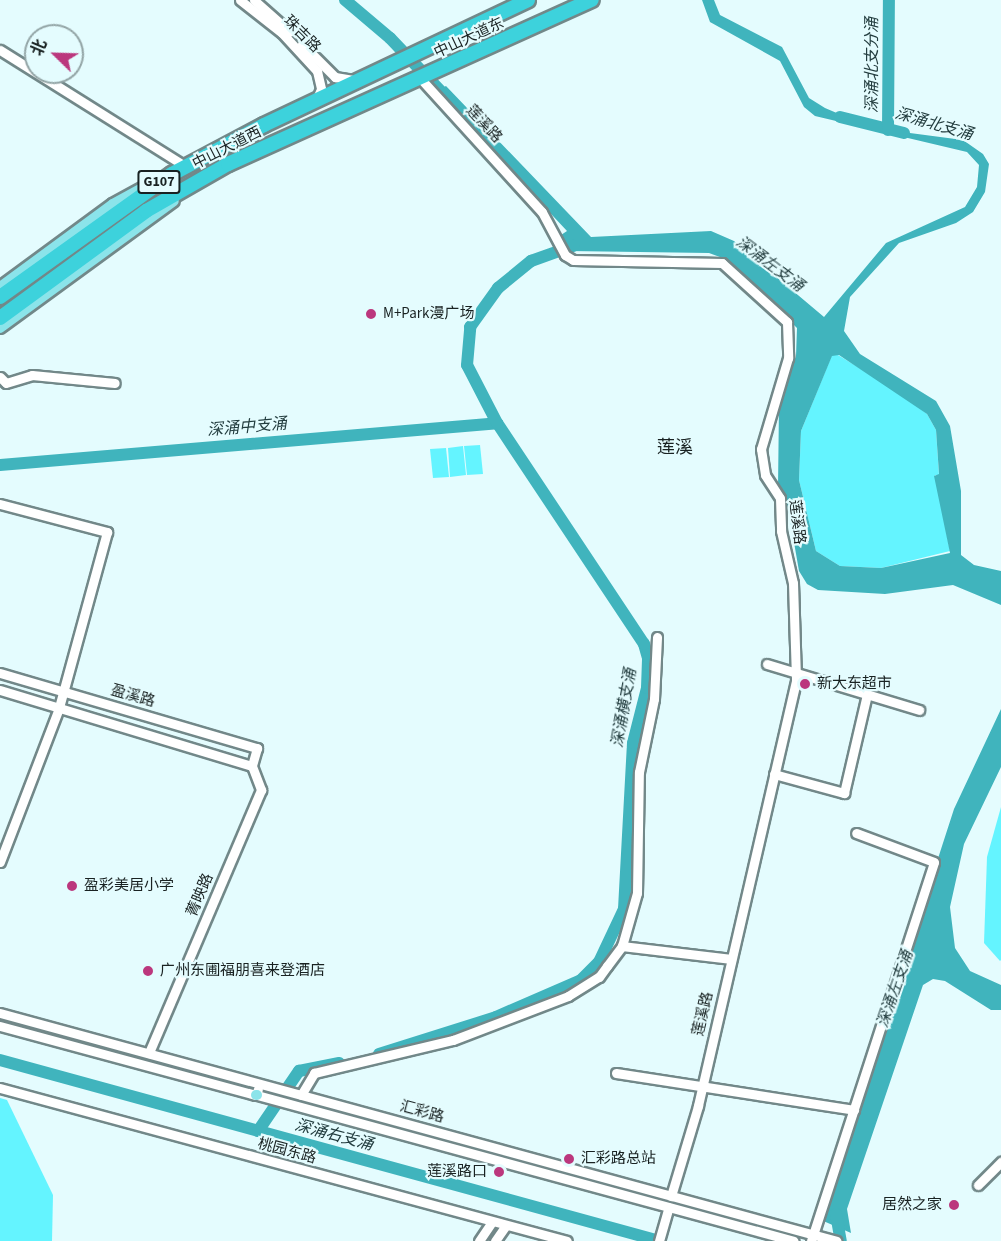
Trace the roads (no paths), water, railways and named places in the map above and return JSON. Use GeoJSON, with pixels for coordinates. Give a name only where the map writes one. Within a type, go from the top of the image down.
{"type":"FeatureCollection","features":[{"type":"Feature","properties":{"kind":"highway","name":"中山大道东"},"geometry":{"type":"LineString","coordinates":[[357,80],[528,0]]}},
{"type":"Feature","properties":{"kind":"highway","name":"中山大道东"},"geometry":{"type":"LineString","coordinates":[[423,77],[592,0]]}},
{"type":"Feature","properties":{"kind":"highway","name":"中山大道西"},"geometry":{"type":"LineString","coordinates":[[0,318],[146,211],[208,176],[291,134],[423,77]]}},
{"type":"Feature","properties":{"kind":"highway","name":"中山大道西"},"geometry":{"type":"LineString","coordinates":[[0,297],[172,174],[357,80]]}},
{"type":"Feature","properties":{"kind":"main road"},"geometry":{"type":"LineString","coordinates":[[0,287],[113,204],[172,174]]}},
{"type":"Feature","properties":{"kind":"main road"},"geometry":{"type":"LineString","coordinates":[[0,328],[208,176]]}},
{"type":"Feature","properties":{"kind":"street","name":"珠吉路"},"geometry":{"type":"LineString","coordinates":[[240,0],[282,33],[317,71],[321,88],[316,101]]}},
{"type":"Feature","properties":{"kind":"street","name":"珠吉路"},"geometry":{"type":"LineString","coordinates":[[254,0],[335,77],[357,80]]}},
{"type":"Feature","properties":{"kind":"street"},"geometry":{"type":"LineString","coordinates":[[0,50],[186,166]]}},
{"type":"Feature","properties":{"kind":"street","name":"莲溪路"},"geometry":{"type":"LineString","coordinates":[[423,77],[526,194],[566,255],[585,261],[722,263],[785,318],[790,338],[788,358],[761,449],[765,475],[780,498],[781,531],[793,583],[797,673],[702,1086],[671,1196]]}},
{"type":"Feature","properties":{"kind":"street"},"geometry":{"type":"LineString","coordinates":[[0,377],[6,383],[32,375],[115,383]]}},
{"type":"Feature","properties":{"kind":"street"},"geometry":{"type":"LineString","coordinates":[[0,504],[107,532],[59,708],[0,862]]}},
{"type":"Feature","properties":{"kind":"street"},"geometry":{"type":"LineString","coordinates":[[298,1094],[314,1072],[453,1040],[568,996],[599,977],[622,946],[637,893],[639,772],[654,699],[657,637]]}},
{"type":"Feature","properties":{"kind":"street"},"geometry":{"type":"LineString","coordinates":[[767,664],[919,710]]}},
{"type":"Feature","properties":{"kind":"street","name":"盈溪路"},"geometry":{"type":"LineString","coordinates":[[0,673],[257,748],[252,766]]}},
{"type":"Feature","properties":{"kind":"street"},"geometry":{"type":"LineString","coordinates":[[0,690],[252,766]]}},
{"type":"Feature","properties":{"kind":"street"},"geometry":{"type":"LineString","coordinates":[[774,774],[844,793],[867,694]]}},
{"type":"Feature","properties":{"kind":"street","name":"菁映路"},"geometry":{"type":"LineString","coordinates":[[149,1053],[261,790],[252,766]]}},
{"type":"Feature","properties":{"kind":"street"},"geometry":{"type":"LineString","coordinates":[[812,1237],[934,862],[856,833]]}},
{"type":"Feature","properties":{"kind":"street"},"geometry":{"type":"LineString","coordinates":[[622,946],[731,959]]}},
{"type":"Feature","properties":{"kind":"street","name":"汇彩路"},"geometry":{"type":"LineString","coordinates":[[0,1013],[241,1078],[260,1090],[297,1106],[794,1241]]}},
{"type":"Feature","properties":{"kind":"street","name":"汇彩路"},"geometry":{"type":"LineString","coordinates":[[0,1026],[238,1090],[298,1094],[777,1224],[812,1237],[825,1237],[837,1241]]}},
{"type":"Feature","properties":{"kind":"street"},"geometry":{"type":"LineString","coordinates":[[616,1073],[854,1110]]}},
{"type":"Feature","properties":{"kind":"street"},"geometry":{"type":"LineString","coordinates":[[238,1090],[241,1078]]}},
{"type":"Feature","properties":{"kind":"street","name":"桃园东路"},"geometry":{"type":"LineString","coordinates":[[0,1088],[567,1241]]}},
{"type":"Feature","properties":{"kind":"street"},"geometry":{"type":"LineString","coordinates":[[978,1185],[1001,1161]]}},
{"type":"Feature","properties":{"kind":"street"},"geometry":{"type":"LineString","coordinates":[[661,1237],[669,1207]]}},
{"type":"Feature","properties":{"kind":"street"},"geometry":{"type":"LineString","coordinates":[[479,1241],[492,1222]]}},
{"type":"Feature","properties":{"kind":"street"},"geometry":{"type":"LineString","coordinates":[[774,1235],[777,1224]]}},
{"type":"Feature","properties":{"kind":"street"},"geometry":{"type":"LineString","coordinates":[[495,1241],[506,1225]]}},
{"type":"Feature","properties":{"kind":"waterway","name":"深涌左支涌"},"geometry":{"type":"LineString","coordinates":[[345,0],[390,38],[450,101]]}},
{"type":"Feature","properties":{"kind":"waterway","name":"深涌北支分涌"},"geometry":{"type":"LineString","coordinates":[[888,130],[889,0]]}},
{"type":"Feature","properties":{"kind":"waterway","name":"深涌北支涌"},"geometry":{"type":"LineString","coordinates":[[840,117],[904,133]]}},
{"type":"Feature","properties":{"kind":"waterway","name":"深涌横支涌"},"geometry":{"type":"LineString","coordinates":[[379,1054],[496,1017],[581,980],[599,962],[624,909],[633,743],[647,688],[648,658],[644,644],[497,423],[467,365],[470,327],[498,288],[531,261],[573,246]]}},
{"type":"Feature","properties":{"kind":"waterway","name":"深涌中支涌"},"geometry":{"type":"LineString","coordinates":[[0,465],[497,423]]}},
{"type":"Feature","properties":{"kind":"waterway","name":"深涌右支涌"},"geometry":{"type":"LineString","coordinates":[[0,1060],[660,1241]]}},
{"type":"Feature","properties":{"kind":"waterway","name":"深涌横支涌"},"geometry":{"type":"LineString","coordinates":[[258,1131],[299,1071],[339,1063]]}},
{"type":"Feature","properties":{"kind":"waterway","name":"深涌左支涌"},"geometry":{"type":"LineString","coordinates":[[836,1214],[841,1241]]}},
{"type":"Feature","properties":{"kind":"place","name":"M+Park漫广场"},"geometry":{"type":"Point","coordinates":[371,314]}},
{"type":"Feature","properties":{"kind":"place","name":"新大东超市"},"geometry":{"type":"Point","coordinates":[805,684]}},
{"type":"Feature","properties":{"kind":"place","name":"盈彩美居小学"},"geometry":{"type":"Point","coordinates":[72,886]}},
{"type":"Feature","properties":{"kind":"place","name":"广州东圃福朋喜来登酒店"},"geometry":{"type":"Point","coordinates":[148,971]}},
{"type":"Feature","properties":{"kind":"place","name":"汇彩路总站"},"geometry":{"type":"Point","coordinates":[569,1159]}},
{"type":"Feature","properties":{"kind":"place","name":"莲溪路口"},"geometry":{"type":"Point","coordinates":[499,1172]}},
{"type":"Feature","properties":{"kind":"place","name":"居然之家"},"geometry":{"type":"Point","coordinates":[954,1205]}},
{"type":"Feature","properties":{"kind":"district","name":"莲溪"},"geometry":{"type":"Point","coordinates":[675,448]}}]}
